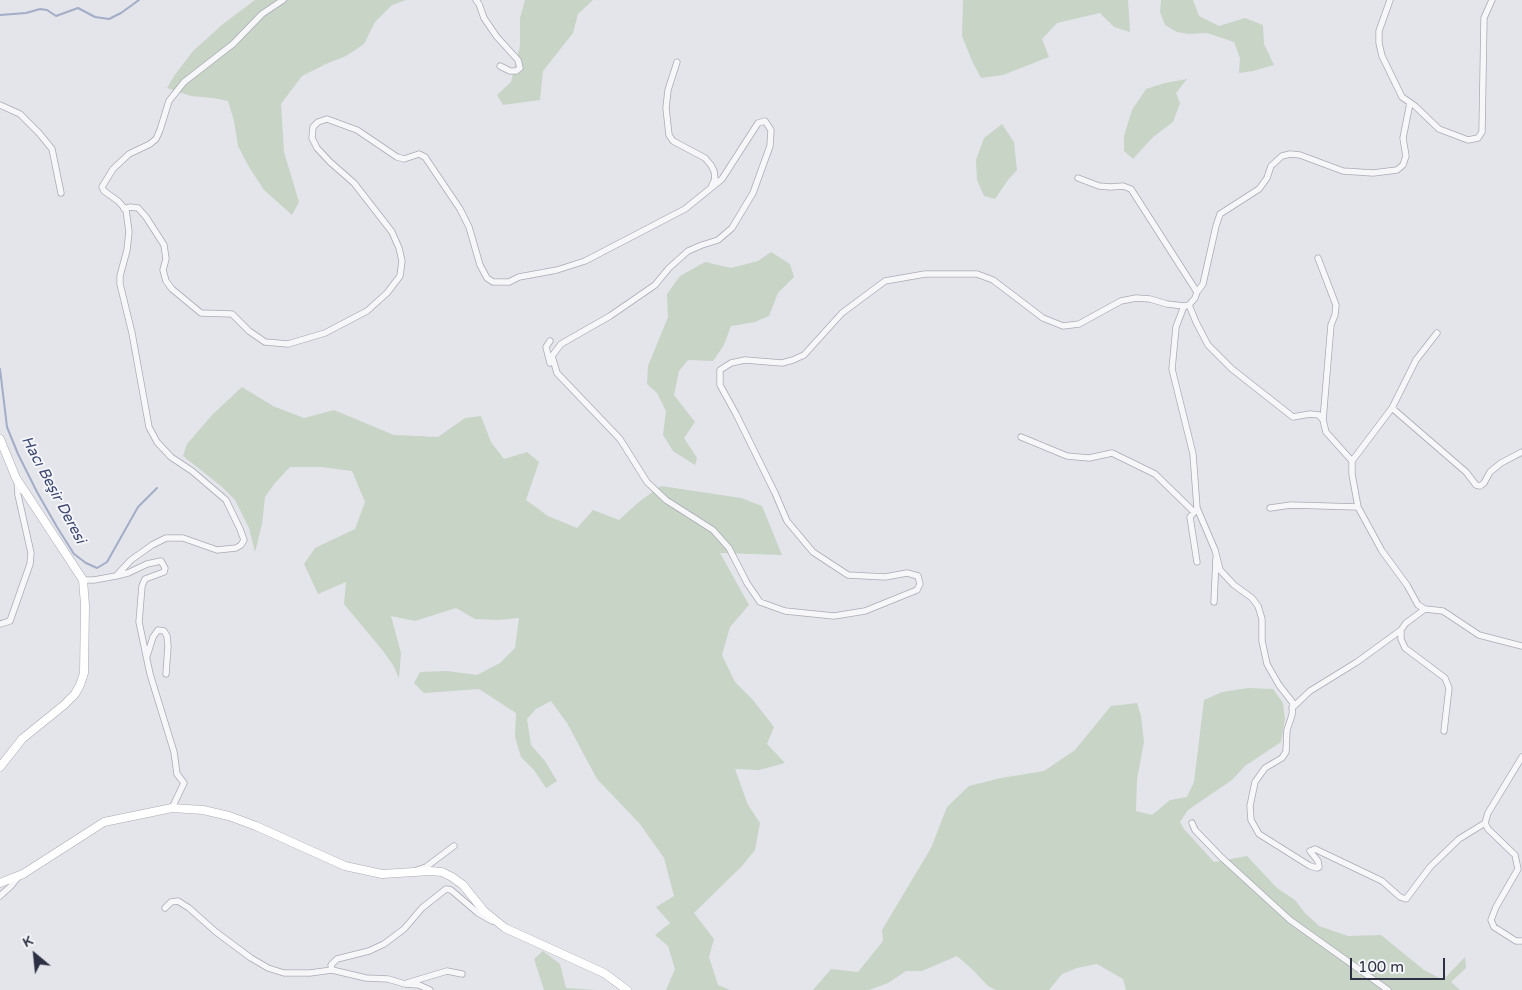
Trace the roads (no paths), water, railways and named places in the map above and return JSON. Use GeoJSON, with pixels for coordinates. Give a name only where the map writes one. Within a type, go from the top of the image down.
{"type":"FeatureCollection","features":[{"type":"Feature","properties":{"kind":"main road"},"geometry":{"type":"LineString","coordinates":[[0,767],[22,739],[75,694],[84,673],[85,605],[83,580],[16,478],[1,442]]}},
{"type":"Feature","properties":{"kind":"main road"},"geometry":{"type":"LineString","coordinates":[[0,883],[19,876],[104,822],[172,808],[203,810],[229,816],[345,866],[382,874],[430,871],[442,872],[452,876],[463,885],[484,911],[505,928],[604,973],[627,990]]}},
{"type":"Feature","properties":{"kind":"street"},"geometry":{"type":"LineString","coordinates":[[116,576],[131,560],[152,545],[166,538],[183,538],[217,550],[236,548],[244,540],[226,500],[192,471],[171,457],[157,442],[148,427],[132,333],[120,284],[129,232],[126,210],[104,192],[102,187],[113,168],[129,154],[156,139],[169,102],[184,82],[233,44],[262,14],[283,0]]}},
{"type":"Feature","properties":{"kind":"street"},"geometry":{"type":"LineString","coordinates":[[476,0],[484,18],[497,37],[518,60],[520,68],[516,71],[500,66]]}},
{"type":"Feature","properties":{"kind":"street"},"geometry":{"type":"LineString","coordinates":[[1390,0],[1379,31],[1379,43],[1382,56],[1402,97],[1439,129],[1468,140],[1478,138],[1482,132],[1484,18],[1492,0]]}},
{"type":"Feature","properties":{"kind":"street"},"geometry":{"type":"LineString","coordinates":[[677,62],[668,90],[666,108],[668,135],[684,149],[705,158],[712,165],[715,179],[710,189]]}},
{"type":"Feature","properties":{"kind":"street"},"geometry":{"type":"LineString","coordinates":[[1197,562],[1190,518],[1195,510],[1193,454],[1172,369],[1176,327],[1187,306],[1196,298],[1197,292],[1203,284],[1220,214],[1259,188],[1268,178],[1271,166],[1282,156],[1290,154],[1300,155],[1343,171],[1373,173],[1397,170],[1403,165],[1406,156],[1403,138],[1410,102]]}},
{"type":"Feature","properties":{"kind":"street"},"geometry":{"type":"LineString","coordinates":[[0,105],[20,114],[52,149],[61,193]]}},
{"type":"Feature","properties":{"kind":"street"},"geometry":{"type":"LineString","coordinates":[[124,209],[130,207],[138,208],[164,245],[166,259],[164,270],[166,281],[172,289],[201,312],[232,314],[265,342],[288,344],[325,334],[367,311],[387,293],[400,276],[402,261],[392,232],[354,183],[330,162],[318,148],[312,138],[313,127],[318,122],[327,119],[357,130],[397,157],[404,159],[419,154],[425,157],[460,209],[469,227],[480,265],[487,278],[492,282],[509,282],[519,277],[557,270],[585,261],[685,209],[722,178],[758,123],[765,121],[771,130],[770,146],[753,193],[732,228],[718,240],[702,244],[688,251],[669,268],[655,286],[639,298],[560,344],[552,356],[557,373]]}},
{"type":"Feature","properties":{"kind":"street"},"geometry":{"type":"LineString","coordinates":[[1078,178],[1099,186],[1123,186],[1131,189],[1197,292]]}},
{"type":"Feature","properties":{"kind":"street"},"geometry":{"type":"LineString","coordinates":[[1318,258],[1336,305],[1336,315],[1331,325],[1323,420],[1326,432],[1352,460]]}},
{"type":"Feature","properties":{"kind":"street"},"geometry":{"type":"LineString","coordinates":[[550,341],[546,347],[551,366],[620,439],[647,482],[666,500],[713,530],[729,548],[747,583],[760,602],[785,611],[834,616],[865,611],[917,590],[920,584],[918,576],[907,573],[885,577],[848,575],[813,552],[787,521],[771,484],[720,385],[720,370],[731,363],[744,360],[782,363],[804,355],[842,313],[885,281],[925,274],[977,274],[993,280],[1043,318],[1063,326],[1079,324],[1121,301],[1136,298],[1187,306]]}},
{"type":"Feature","properties":{"kind":"street"},"geometry":{"type":"LineString","coordinates":[[1187,306],[1208,345],[1232,369],[1293,417],[1319,414],[1323,420]]}},
{"type":"Feature","properties":{"kind":"street"},"geometry":{"type":"LineString","coordinates":[[1437,333],[1416,360],[1392,408],[1352,460],[1352,474],[1358,506],[1382,551],[1407,585],[1415,601],[1425,609],[1443,611],[1479,635],[1522,646]]}},
{"type":"Feature","properties":{"kind":"street"},"geometry":{"type":"LineString","coordinates":[[1392,408],[1466,472],[1476,485],[1480,486],[1484,483],[1490,472],[1522,452]]}},
{"type":"Feature","properties":{"kind":"street"},"geometry":{"type":"LineString","coordinates":[[1021,438],[1066,456],[1090,458],[1112,453],[1154,474],[1195,510],[1217,556],[1220,570],[1234,585],[1252,598],[1258,606],[1262,619],[1262,641],[1267,664],[1279,685],[1293,703],[1287,730],[1286,752],[1282,758],[1266,768],[1255,782],[1250,806],[1251,820],[1259,834],[1310,866],[1317,868],[1319,866],[1318,861],[1310,850],[1315,849],[1382,881],[1400,897],[1406,899],[1430,867],[1459,839],[1485,823],[1488,813],[1522,757]]}},
{"type":"Feature","properties":{"kind":"street"},"geometry":{"type":"LineString","coordinates":[[0,624],[10,621],[30,564],[31,553],[16,478]]}},
{"type":"Feature","properties":{"kind":"street"},"geometry":{"type":"LineString","coordinates":[[1270,508],[1292,505],[1358,506]]}},
{"type":"Feature","properties":{"kind":"street"},"geometry":{"type":"LineString","coordinates":[[1214,602],[1217,556]]}},
{"type":"Feature","properties":{"kind":"street"},"geometry":{"type":"LineString","coordinates":[[83,580],[128,574],[147,564],[161,561],[164,564],[164,572],[146,579],[142,586],[140,622],[146,658],[174,752],[177,774],[184,783],[172,808]]}},
{"type":"Feature","properties":{"kind":"street"},"geometry":{"type":"LineString","coordinates":[[1292,708],[1310,691],[1358,662],[1401,630],[1406,623],[1425,609]]}},
{"type":"Feature","properties":{"kind":"street"},"geometry":{"type":"LineString","coordinates":[[146,658],[153,636],[158,630],[164,631],[167,636],[168,646],[166,674]]}},
{"type":"Feature","properties":{"kind":"street"},"geometry":{"type":"LineString","coordinates":[[1401,630],[1401,639],[1405,648],[1445,678],[1449,688],[1444,731]]}},
{"type":"Feature","properties":{"kind":"street"},"geometry":{"type":"LineString","coordinates":[[1192,823],[1195,830],[1220,856],[1290,920],[1388,990]]}},
{"type":"Feature","properties":{"kind":"street"},"geometry":{"type":"LineString","coordinates":[[1485,823],[1488,829],[1515,855],[1518,869],[1496,907],[1491,920],[1494,927],[1516,941],[1522,941]]}},
{"type":"Feature","properties":{"kind":"street"},"geometry":{"type":"LineString","coordinates":[[410,872],[426,867],[454,846]]}},
{"type":"Feature","properties":{"kind":"street"},"geometry":{"type":"LineString","coordinates":[[0,896],[19,876]]}},
{"type":"Feature","properties":{"kind":"street"},"geometry":{"type":"LineString","coordinates":[[332,970],[331,965],[336,959],[368,951],[384,944],[404,928],[422,908],[446,889],[451,890],[478,913],[505,928]]}},
{"type":"Feature","properties":{"kind":"street"},"geometry":{"type":"LineString","coordinates":[[165,908],[171,902],[178,901],[251,958],[268,968],[284,973],[310,973],[332,970],[366,978],[419,986],[430,990]]}},
{"type":"Feature","properties":{"kind":"street"},"geometry":{"type":"LineString","coordinates":[[405,984],[446,971],[462,974]]}},
{"type":"Feature","properties":{"kind":"waterway"},"geometry":{"type":"LineString","coordinates":[[0,15],[26,13],[40,9],[47,10],[56,16],[78,8],[95,17],[109,19],[139,0]]}},
{"type":"Feature","properties":{"kind":"waterway","name":"Hacı Beşir Deresi"},"geometry":{"type":"LineString","coordinates":[[0,369],[7,427],[37,492],[74,554],[97,568],[107,562],[138,507],[157,488]]}}]}
